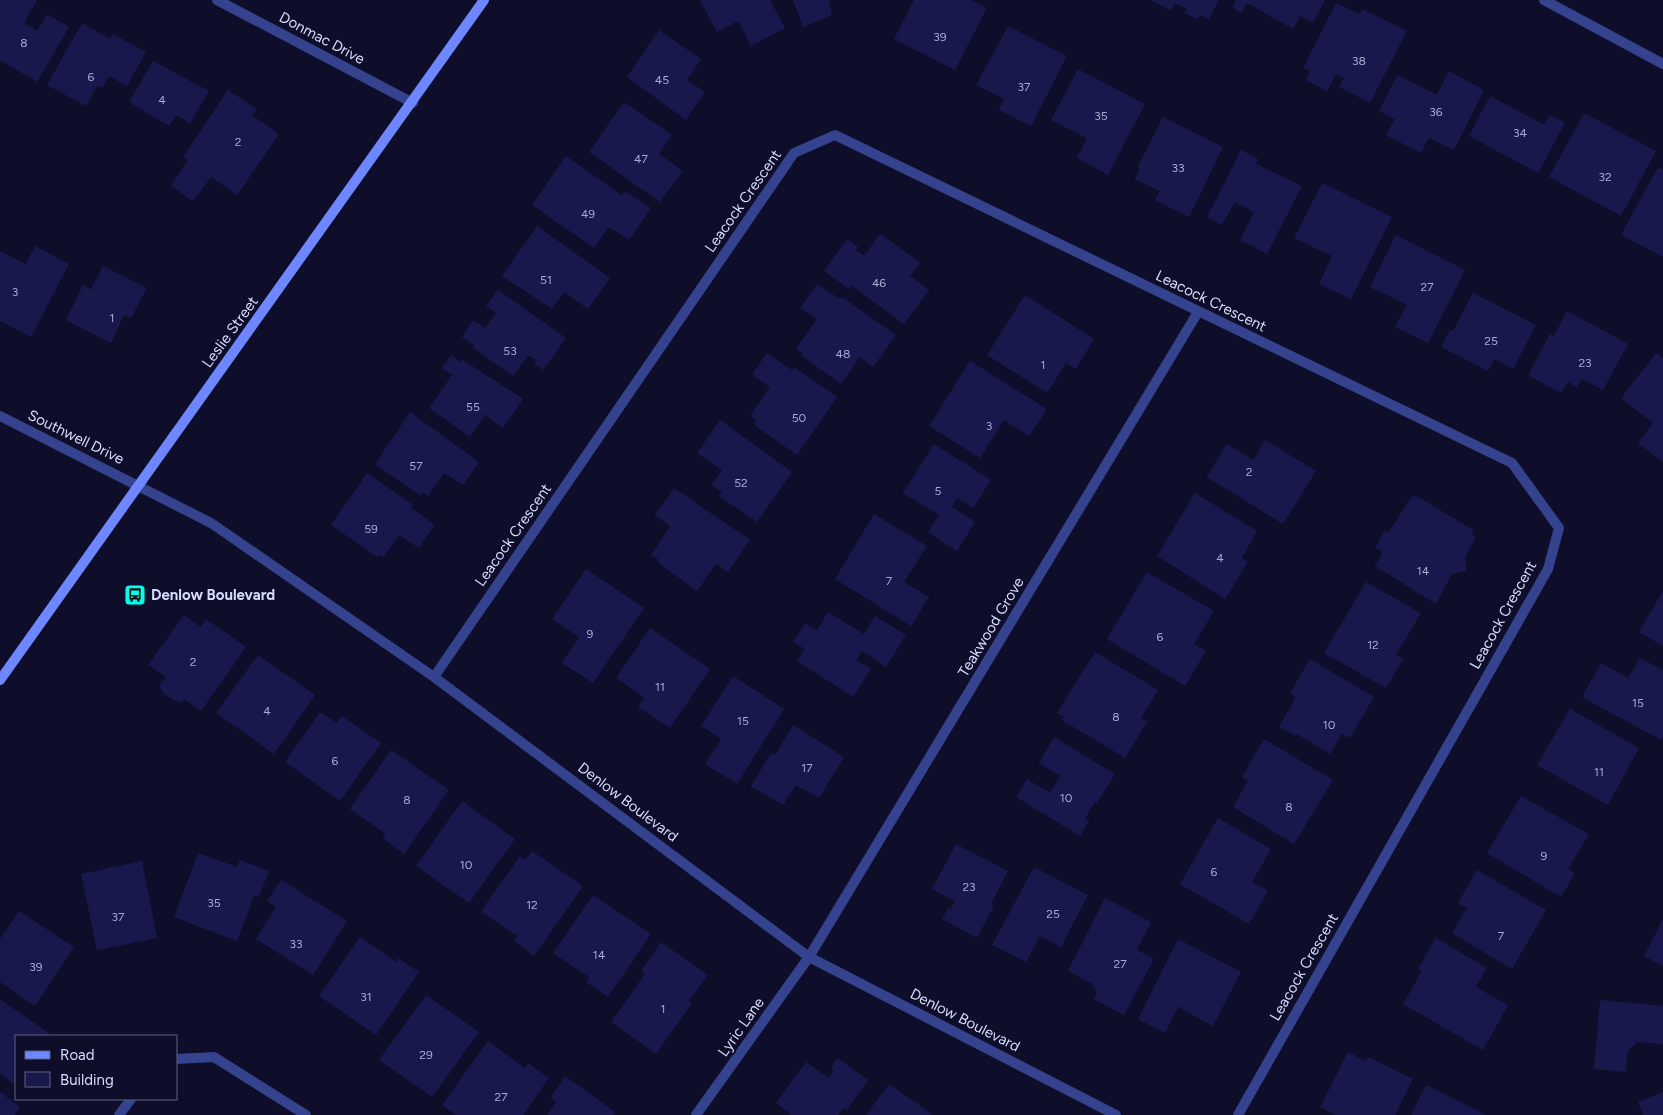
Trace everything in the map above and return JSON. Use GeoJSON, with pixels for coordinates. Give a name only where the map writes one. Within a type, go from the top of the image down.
{"type":"FeatureCollection","features":[{"type":"Feature","properties":{"kind":"main road","name":"Leslie Street"},"geometry":{"type":"LineString","coordinates":[[0,680],[413,103],[484,0]]}},
{"type":"Feature","properties":{"kind":"street","name":"Donmac Drive"},"geometry":{"type":"LineString","coordinates":[[217,0],[413,103]]}},
{"type":"Feature","properties":{"kind":"street"},"geometry":{"type":"LineString","coordinates":[[1544,0],[1663,64]]}},
{"type":"Feature","properties":{"kind":"street","name":"Leacock Crescent"},"geometry":{"type":"LineString","coordinates":[[434,677],[794,152],[834,135],[1512,463],[1559,528],[1548,569],[1238,1115]]}},
{"type":"Feature","properties":{"kind":"street","name":"Teakwood Grove"},"geometry":{"type":"LineString","coordinates":[[809,957],[1198,312]]}},
{"type":"Feature","properties":{"kind":"street","name":"Southwell Drive"},"geometry":{"type":"LineString","coordinates":[[0,416],[139,485]]}},
{"type":"Feature","properties":{"kind":"street","name":"Denlow Boulevard"},"geometry":{"type":"LineString","coordinates":[[139,485],[211,523],[434,677],[809,957],[1116,1115]]}},
{"type":"Feature","properties":{"kind":"street","name":"Lyric Lane"},"geometry":{"type":"LineString","coordinates":[[696,1115],[809,957]]}},
{"type":"Feature","properties":{"kind":"street"},"geometry":{"type":"LineString","coordinates":[[178,1059],[214,1057],[306,1115]]}},
{"type":"Feature","properties":{"kind":"street"},"geometry":{"type":"LineString","coordinates":[[119,1115],[130,1100]]}},
{"type":"Feature","properties":{"kind":"building"},"geometry":{"type":"Polygon","coordinates":[[[0,0],[37,0],[24,23],[37,31],[47,14],[69,27],[37,82],[0,60],[0,0]]]}},
{"type":"Feature","properties":{"kind":"building"},"geometry":{"type":"Polygon","coordinates":[[[700,0],[770,0],[785,28],[751,46],[738,21],[717,32],[700,0]]]}},
{"type":"Feature","properties":{"kind":"building"},"geometry":{"type":"Polygon","coordinates":[[[793,0],[829,0],[832,15],[803,27],[793,0]]]}},
{"type":"Feature","properties":{"kind":"building"},"geometry":{"type":"Polygon","coordinates":[[[914,0],[971,0],[987,8],[955,70],[894,39],[914,0]]]}},
{"type":"Feature","properties":{"kind":"building"},"geometry":{"type":"Polygon","coordinates":[[[1151,0],[1219,0],[1209,19],[1200,15],[1198,19],[1184,13],[1187,9],[1175,3],[1171,11],[1151,0]]]}},
{"type":"Feature","properties":{"kind":"building"},"geometry":{"type":"Polygon","coordinates":[[[1236,0],[1325,0],[1313,22],[1300,16],[1293,29],[1247,3],[1241,13],[1232,7],[1236,0]]]}},
{"type":"Feature","properties":{"kind":"building"},"geometry":{"type":"Polygon","coordinates":[[[1336,3],[1360,14],[1362,9],[1407,31],[1370,103],[1339,87],[1344,78],[1336,74],[1327,91],[1306,80],[1310,71],[1303,68],[1336,3]]]}},
{"type":"Feature","properties":{"kind":"building"},"geometry":{"type":"Polygon","coordinates":[[[82,23],[110,39],[113,34],[146,52],[127,86],[109,76],[102,88],[97,86],[86,106],[47,85],[82,23]]]}},
{"type":"Feature","properties":{"kind":"building"},"geometry":{"type":"Polygon","coordinates":[[[1008,26],[1067,56],[1031,126],[999,110],[1004,99],[976,85],[1008,26]]]}},
{"type":"Feature","properties":{"kind":"building"},"geometry":{"type":"Polygon","coordinates":[[[659,30],[701,59],[687,80],[705,92],[686,120],[627,77],[659,30]]]}},
{"type":"Feature","properties":{"kind":"building"},"geometry":{"type":"Polygon","coordinates":[[[153,61],[209,91],[190,123],[176,115],[169,126],[129,102],[153,61]]]}},
{"type":"Feature","properties":{"kind":"building"},"geometry":{"type":"Polygon","coordinates":[[[1078,69],[1145,104],[1108,175],[1077,158],[1087,138],[1051,120],[1078,69]]]}},
{"type":"Feature","properties":{"kind":"building"},"geometry":{"type":"Polygon","coordinates":[[[1449,71],[1484,90],[1454,150],[1429,138],[1421,153],[1386,135],[1395,119],[1379,111],[1397,75],[1437,95],[1449,71]]]}},
{"type":"Feature","properties":{"kind":"building"},"geometry":{"type":"Polygon","coordinates":[[[228,90],[257,109],[252,115],[279,134],[237,195],[211,177],[193,201],[171,186],[188,160],[183,157],[228,90]]]}},
{"type":"Feature","properties":{"kind":"building"},"geometry":{"type":"Polygon","coordinates":[[[1490,96],[1544,125],[1550,115],[1565,123],[1538,173],[1469,136],[1490,96]]]}},
{"type":"Feature","properties":{"kind":"building"},"geometry":{"type":"Polygon","coordinates":[[[624,102],[672,135],[659,154],[683,171],[660,202],[589,152],[624,102]]]}},
{"type":"Feature","properties":{"kind":"building"},"geometry":{"type":"Polygon","coordinates":[[[1584,113],[1656,151],[1621,216],[1549,177],[1584,113]]]}},
{"type":"Feature","properties":{"kind":"building"},"geometry":{"type":"Polygon","coordinates":[[[1163,117],[1223,147],[1189,217],[1155,200],[1160,191],[1135,179],[1140,169],[1137,168],[1163,117]]]}},
{"type":"Feature","properties":{"kind":"building"},"geometry":{"type":"Polygon","coordinates":[[[1241,150],[1258,159],[1256,164],[1302,186],[1267,254],[1240,240],[1254,212],[1235,202],[1222,225],[1207,217],[1241,150]]]}},
{"type":"Feature","properties":{"kind":"building"},"geometry":{"type":"Polygon","coordinates":[[[566,156],[622,195],[625,191],[651,208],[629,240],[609,227],[594,248],[532,205],[566,156]]]}},
{"type":"Feature","properties":{"kind":"building"},"geometry":{"type":"Polygon","coordinates":[[[1658,167],[1663,170],[1663,257],[1621,235],[1658,167]]]}},
{"type":"Feature","properties":{"kind":"building"},"geometry":{"type":"Polygon","coordinates":[[[1322,183],[1392,217],[1351,299],[1319,284],[1332,256],[1294,238],[1322,183]]]}},
{"type":"Feature","properties":{"kind":"building"},"geometry":{"type":"Polygon","coordinates":[[[537,226],[610,278],[588,309],[564,292],[552,309],[502,276],[537,226]]]}},
{"type":"Feature","properties":{"kind":"building"},"geometry":{"type":"Polygon","coordinates":[[[880,234],[920,262],[910,276],[929,290],[904,324],[852,286],[849,289],[824,271],[847,239],[858,247],[856,250],[864,256],[880,234]]]}},
{"type":"Feature","properties":{"kind":"building"},"geometry":{"type":"Polygon","coordinates":[[[1396,235],[1465,270],[1428,343],[1395,327],[1407,305],[1370,287],[1396,235]]]}},
{"type":"Feature","properties":{"kind":"building"},"geometry":{"type":"Polygon","coordinates":[[[35,246],[69,264],[31,337],[0,321],[0,251],[26,264],[35,246]]]}},
{"type":"Feature","properties":{"kind":"building"},"geometry":{"type":"Polygon","coordinates":[[[103,266],[147,288],[131,318],[124,315],[111,343],[66,320],[83,285],[91,289],[103,266]]]}},
{"type":"Feature","properties":{"kind":"building"},"geometry":{"type":"Polygon","coordinates":[[[817,284],[840,299],[842,297],[896,335],[873,367],[860,357],[841,384],[802,356],[803,354],[796,348],[817,319],[800,308],[817,284]]]}},
{"type":"Feature","properties":{"kind":"building"},"geometry":{"type":"Polygon","coordinates":[[[498,290],[566,338],[543,370],[534,363],[536,360],[528,355],[513,376],[472,347],[474,345],[462,337],[473,320],[485,328],[496,313],[486,306],[498,290]]]}},
{"type":"Feature","properties":{"kind":"building"},"geometry":{"type":"Polygon","coordinates":[[[1473,293],[1536,325],[1513,369],[1494,359],[1488,371],[1441,347],[1450,330],[1453,331],[1473,293]]]}},
{"type":"Feature","properties":{"kind":"building"},"geometry":{"type":"Polygon","coordinates":[[[1025,295],[1094,339],[1076,369],[1066,363],[1047,393],[987,355],[1025,295]]]}},
{"type":"Feature","properties":{"kind":"building"},"geometry":{"type":"Polygon","coordinates":[[[1567,311],[1628,344],[1603,390],[1582,379],[1577,387],[1568,382],[1561,393],[1528,375],[1550,334],[1554,336],[1567,311]]]}},
{"type":"Feature","properties":{"kind":"building"},"geometry":{"type":"Polygon","coordinates":[[[767,353],[792,370],[794,367],[837,397],[797,455],[754,425],[756,421],[750,416],[770,387],[752,374],[767,353]]]}},
{"type":"Feature","properties":{"kind":"building"},"geometry":{"type":"Polygon","coordinates":[[[1656,353],[1663,358],[1663,462],[1638,443],[1653,423],[1621,398],[1656,353]]]}},
{"type":"Feature","properties":{"kind":"building"},"geometry":{"type":"Polygon","coordinates":[[[451,355],[461,362],[463,360],[523,399],[503,428],[485,415],[470,437],[429,408],[452,375],[442,368],[451,355]]]}},
{"type":"Feature","properties":{"kind":"building"},"geometry":{"type":"Polygon","coordinates":[[[970,361],[1047,409],[1029,436],[1004,420],[980,458],[929,426],[970,361]]]}},
{"type":"Feature","properties":{"kind":"building"},"geometry":{"type":"Polygon","coordinates":[[[410,412],[479,462],[463,485],[444,473],[428,496],[423,492],[421,496],[375,464],[410,412]]]}},
{"type":"Feature","properties":{"kind":"building"},"geometry":{"type":"Polygon","coordinates":[[[720,420],[792,472],[757,522],[719,496],[722,492],[711,485],[722,470],[697,453],[720,420]]]}},
{"type":"Feature","properties":{"kind":"building"},"geometry":{"type":"Polygon","coordinates":[[[1265,440],[1316,471],[1283,524],[1207,477],[1227,444],[1253,460],[1265,440]]]}},
{"type":"Feature","properties":{"kind":"building"},"geometry":{"type":"Polygon","coordinates":[[[934,444],[991,480],[973,508],[957,498],[952,507],[975,522],[957,551],[928,532],[939,515],[903,493],[934,444]]]}},
{"type":"Feature","properties":{"kind":"building"},"geometry":{"type":"Polygon","coordinates":[[[367,473],[413,505],[411,508],[435,525],[419,548],[399,535],[383,558],[379,555],[377,557],[331,525],[367,473]]]}},
{"type":"Feature","properties":{"kind":"building"},"geometry":{"type":"Polygon","coordinates":[[[674,488],[750,540],[728,572],[716,564],[697,591],[657,562],[659,560],[651,555],[670,526],[655,515],[674,488]]]}},
{"type":"Feature","properties":{"kind":"building"},"geometry":{"type":"Polygon","coordinates":[[[1195,493],[1257,531],[1242,558],[1248,562],[1225,599],[1157,556],[1195,493]]]}},
{"type":"Feature","properties":{"kind":"building"},"geometry":{"type":"Polygon","coordinates":[[[1415,495],[1473,530],[1472,533],[1476,538],[1465,557],[1467,571],[1452,574],[1436,604],[1375,566],[1383,552],[1375,548],[1384,531],[1388,533],[1412,496],[1414,497],[1415,495]]]}},
{"type":"Feature","properties":{"kind":"building"},"geometry":{"type":"Polygon","coordinates":[[[874,514],[927,546],[904,582],[929,597],[911,626],[835,579],[874,514]]]}},
{"type":"Feature","properties":{"kind":"building"},"geometry":{"type":"Polygon","coordinates":[[[586,569],[644,608],[593,683],[562,663],[579,637],[552,619],[586,569]]]}},
{"type":"Feature","properties":{"kind":"building"},"geometry":{"type":"Polygon","coordinates":[[[1147,572],[1214,611],[1194,644],[1206,651],[1185,686],[1107,639],[1147,572]]]}},
{"type":"Feature","properties":{"kind":"building"},"geometry":{"type":"Polygon","coordinates":[[[1366,582],[1421,613],[1396,655],[1403,659],[1386,688],[1324,653],[1366,582]]]}},
{"type":"Feature","properties":{"kind":"building"},"geometry":{"type":"Polygon","coordinates":[[[1663,591],[1663,646],[1639,632],[1663,591]]]}},
{"type":"Feature","properties":{"kind":"building"},"geometry":{"type":"Polygon","coordinates":[[[828,612],[864,634],[875,616],[906,635],[886,667],[862,651],[856,660],[871,668],[853,697],[797,661],[805,649],[793,642],[805,623],[817,630],[828,612]]]}},
{"type":"Feature","properties":{"kind":"building"},"geometry":{"type":"Polygon","coordinates":[[[184,615],[201,627],[206,619],[246,647],[201,711],[184,699],[182,702],[175,701],[164,694],[159,686],[166,677],[148,665],[184,615]]]}},
{"type":"Feature","properties":{"kind":"building"},"geometry":{"type":"Polygon","coordinates":[[[650,628],[710,669],[670,728],[638,707],[645,698],[616,678],[650,628]]]}},
{"type":"Feature","properties":{"kind":"building"},"geometry":{"type":"Polygon","coordinates":[[[1095,652],[1158,690],[1141,718],[1147,722],[1125,758],[1062,720],[1064,717],[1057,713],[1095,652]]]}},
{"type":"Feature","properties":{"kind":"building"},"geometry":{"type":"Polygon","coordinates":[[[258,655],[315,695],[274,754],[216,713],[258,655]]]}},
{"type":"Feature","properties":{"kind":"building"},"geometry":{"type":"Polygon","coordinates":[[[1640,658],[1663,670],[1663,736],[1661,740],[1582,697],[1601,663],[1628,678],[1640,658]]]}},
{"type":"Feature","properties":{"kind":"building"},"geometry":{"type":"Polygon","coordinates":[[[1310,659],[1374,697],[1350,738],[1342,734],[1330,754],[1297,734],[1296,736],[1279,727],[1296,697],[1290,693],[1310,659]]]}},
{"type":"Feature","properties":{"kind":"building"},"geometry":{"type":"Polygon","coordinates":[[[733,676],[784,709],[737,784],[705,764],[721,739],[701,726],[733,676]]]}},
{"type":"Feature","properties":{"kind":"building"},"geometry":{"type":"Polygon","coordinates":[[[1570,709],[1639,748],[1608,805],[1537,765],[1570,709]]]}},
{"type":"Feature","properties":{"kind":"building"},"geometry":{"type":"Polygon","coordinates":[[[320,712],[337,723],[342,716],[381,743],[340,801],[285,762],[320,712]]]}},
{"type":"Feature","properties":{"kind":"building"},"geometry":{"type":"Polygon","coordinates":[[[793,725],[844,757],[819,798],[796,785],[783,805],[751,786],[771,753],[775,755],[793,725]]]}},
{"type":"Feature","properties":{"kind":"building"},"geometry":{"type":"Polygon","coordinates":[[[1054,737],[1115,774],[1085,818],[1089,821],[1080,836],[1016,797],[1027,779],[1050,793],[1060,776],[1039,763],[1054,737]]]}},
{"type":"Feature","properties":{"kind":"building"},"geometry":{"type":"Polygon","coordinates":[[[1264,739],[1333,780],[1294,844],[1233,807],[1248,781],[1242,777],[1264,739]]]}},
{"type":"Feature","properties":{"kind":"building"},"geometry":{"type":"Polygon","coordinates":[[[391,750],[449,790],[404,854],[383,839],[386,834],[350,809],[391,750]]]}},
{"type":"Feature","properties":{"kind":"building"},"geometry":{"type":"Polygon","coordinates":[[[1521,796],[1589,834],[1568,869],[1575,873],[1561,897],[1487,853],[1521,796]]]}},
{"type":"Feature","properties":{"kind":"building"},"geometry":{"type":"Polygon","coordinates":[[[462,801],[515,839],[469,903],[416,866],[462,801]]]}},
{"type":"Feature","properties":{"kind":"building"},"geometry":{"type":"Polygon","coordinates":[[[1218,818],[1271,849],[1252,882],[1268,891],[1249,924],[1180,884],[1218,818]]]}},
{"type":"Feature","properties":{"kind":"building"},"geometry":{"type":"Polygon","coordinates":[[[956,844],[1008,871],[991,904],[994,906],[977,938],[942,919],[948,908],[951,909],[955,901],[932,889],[956,844]]]}},
{"type":"Feature","properties":{"kind":"building"},"geometry":{"type":"Polygon","coordinates":[[[532,851],[583,886],[534,956],[514,941],[517,936],[481,911],[520,856],[525,860],[532,851]]]}},
{"type":"Feature","properties":{"kind":"building"},"geometry":{"type":"Polygon","coordinates":[[[198,853],[237,867],[240,860],[269,871],[259,897],[254,896],[237,941],[174,917],[198,853]]]}},
{"type":"Feature","properties":{"kind":"building"},"geometry":{"type":"Polygon","coordinates":[[[142,861],[157,938],[97,950],[81,874],[142,861]]]}},
{"type":"Feature","properties":{"kind":"building"},"geometry":{"type":"Polygon","coordinates":[[[1034,867],[1088,895],[1061,947],[1040,936],[1026,962],[992,945],[1034,867]]]}},
{"type":"Feature","properties":{"kind":"building"},"geometry":{"type":"Polygon","coordinates":[[[1477,870],[1546,910],[1512,969],[1452,933],[1467,908],[1458,903],[1477,870]]]}},
{"type":"Feature","properties":{"kind":"building"},"geometry":{"type":"Polygon","coordinates":[[[281,880],[347,921],[313,975],[256,939],[276,907],[267,901],[281,880]]]}},
{"type":"Feature","properties":{"kind":"building"},"geometry":{"type":"Polygon","coordinates":[[[593,895],[651,934],[608,997],[586,982],[589,977],[553,953],[593,895]]]}},
{"type":"Feature","properties":{"kind":"building"},"geometry":{"type":"Polygon","coordinates":[[[1105,898],[1151,922],[1137,950],[1154,959],[1124,1015],[1093,999],[1097,993],[1092,984],[1068,971],[1105,898]]]}},
{"type":"Feature","properties":{"kind":"building"},"geometry":{"type":"Polygon","coordinates":[[[19,911],[74,947],[35,1006],[0,982],[0,939],[19,911]]]}},
{"type":"Feature","properties":{"kind":"building"},"geometry":{"type":"Polygon","coordinates":[[[1663,919],[1663,966],[1644,956],[1663,919]]]}},
{"type":"Feature","properties":{"kind":"building"},"geometry":{"type":"Polygon","coordinates":[[[360,937],[396,962],[398,958],[419,972],[376,1035],[319,996],[360,937]]]}},
{"type":"Feature","properties":{"kind":"building"},"geometry":{"type":"Polygon","coordinates":[[[1436,938],[1487,968],[1476,987],[1508,1005],[1483,1050],[1403,1004],[1422,971],[1418,969],[1436,938]]]}},
{"type":"Feature","properties":{"kind":"building"},"geometry":{"type":"Polygon","coordinates":[[[1178,939],[1241,972],[1213,1026],[1178,1007],[1165,1033],[1138,1019],[1178,939]]]}},
{"type":"Feature","properties":{"kind":"building"},"geometry":{"type":"Polygon","coordinates":[[[661,942],[708,975],[689,1001],[692,1003],[656,1054],[611,1022],[645,974],[641,971],[661,942]]]}},
{"type":"Feature","properties":{"kind":"building"},"geometry":{"type":"Polygon","coordinates":[[[426,995],[479,1032],[432,1097],[379,1060],[426,995]]]}},
{"type":"Feature","properties":{"kind":"building"},"geometry":{"type":"Polygon","coordinates":[[[0,999],[52,1035],[15,1035],[15,1084],[0,1074],[0,999]]]}},
{"type":"Feature","properties":{"kind":"building"},"geometry":{"type":"Polygon","coordinates":[[[1600,1000],[1663,1006],[1663,1044],[1637,1042],[1628,1051],[1626,1072],[1594,1069],[1600,1000]]]}},
{"type":"Feature","properties":{"kind":"building"},"geometry":{"type":"Polygon","coordinates":[[[488,1041],[525,1068],[528,1063],[549,1078],[523,1115],[456,1115],[442,1105],[488,1041]]]}},
{"type":"Feature","properties":{"kind":"building"},"geometry":{"type":"Polygon","coordinates":[[[1348,1052],[1366,1061],[1368,1057],[1413,1079],[1395,1115],[1336,1115],[1320,1107],[1348,1052]]]}},
{"type":"Feature","properties":{"kind":"building"},"geometry":{"type":"Polygon","coordinates":[[[837,1058],[868,1080],[847,1110],[844,1107],[838,1115],[792,1115],[776,1103],[806,1062],[829,1078],[834,1070],[831,1068],[837,1058]]]}},
{"type":"Feature","properties":{"kind":"building"},"geometry":{"type":"Polygon","coordinates":[[[565,1076],[615,1112],[612,1115],[547,1115],[556,1102],[551,1097],[565,1076]]]}},
{"type":"Feature","properties":{"kind":"building"},"geometry":{"type":"Polygon","coordinates":[[[889,1084],[933,1115],[866,1115],[889,1084]]]}},
{"type":"Feature","properties":{"kind":"building"},"geometry":{"type":"Polygon","coordinates":[[[1426,1085],[1486,1115],[1411,1115],[1426,1085]]]}},
{"type":"Feature","properties":{"kind":"building"},"geometry":{"type":"Polygon","coordinates":[[[0,1092],[20,1107],[15,1115],[0,1115],[0,1092]]]}},
{"type":"Feature","properties":{"kind":"building"},"geometry":{"type":"Polygon","coordinates":[[[1663,1092],[1663,1115],[1643,1115],[1638,1102],[1663,1092]]]}},
{"type":"Feature","properties":{"kind":"place","name":"Denlow Boulevard"},"geometry":{"type":"Point","coordinates":[135,595]}}]}
